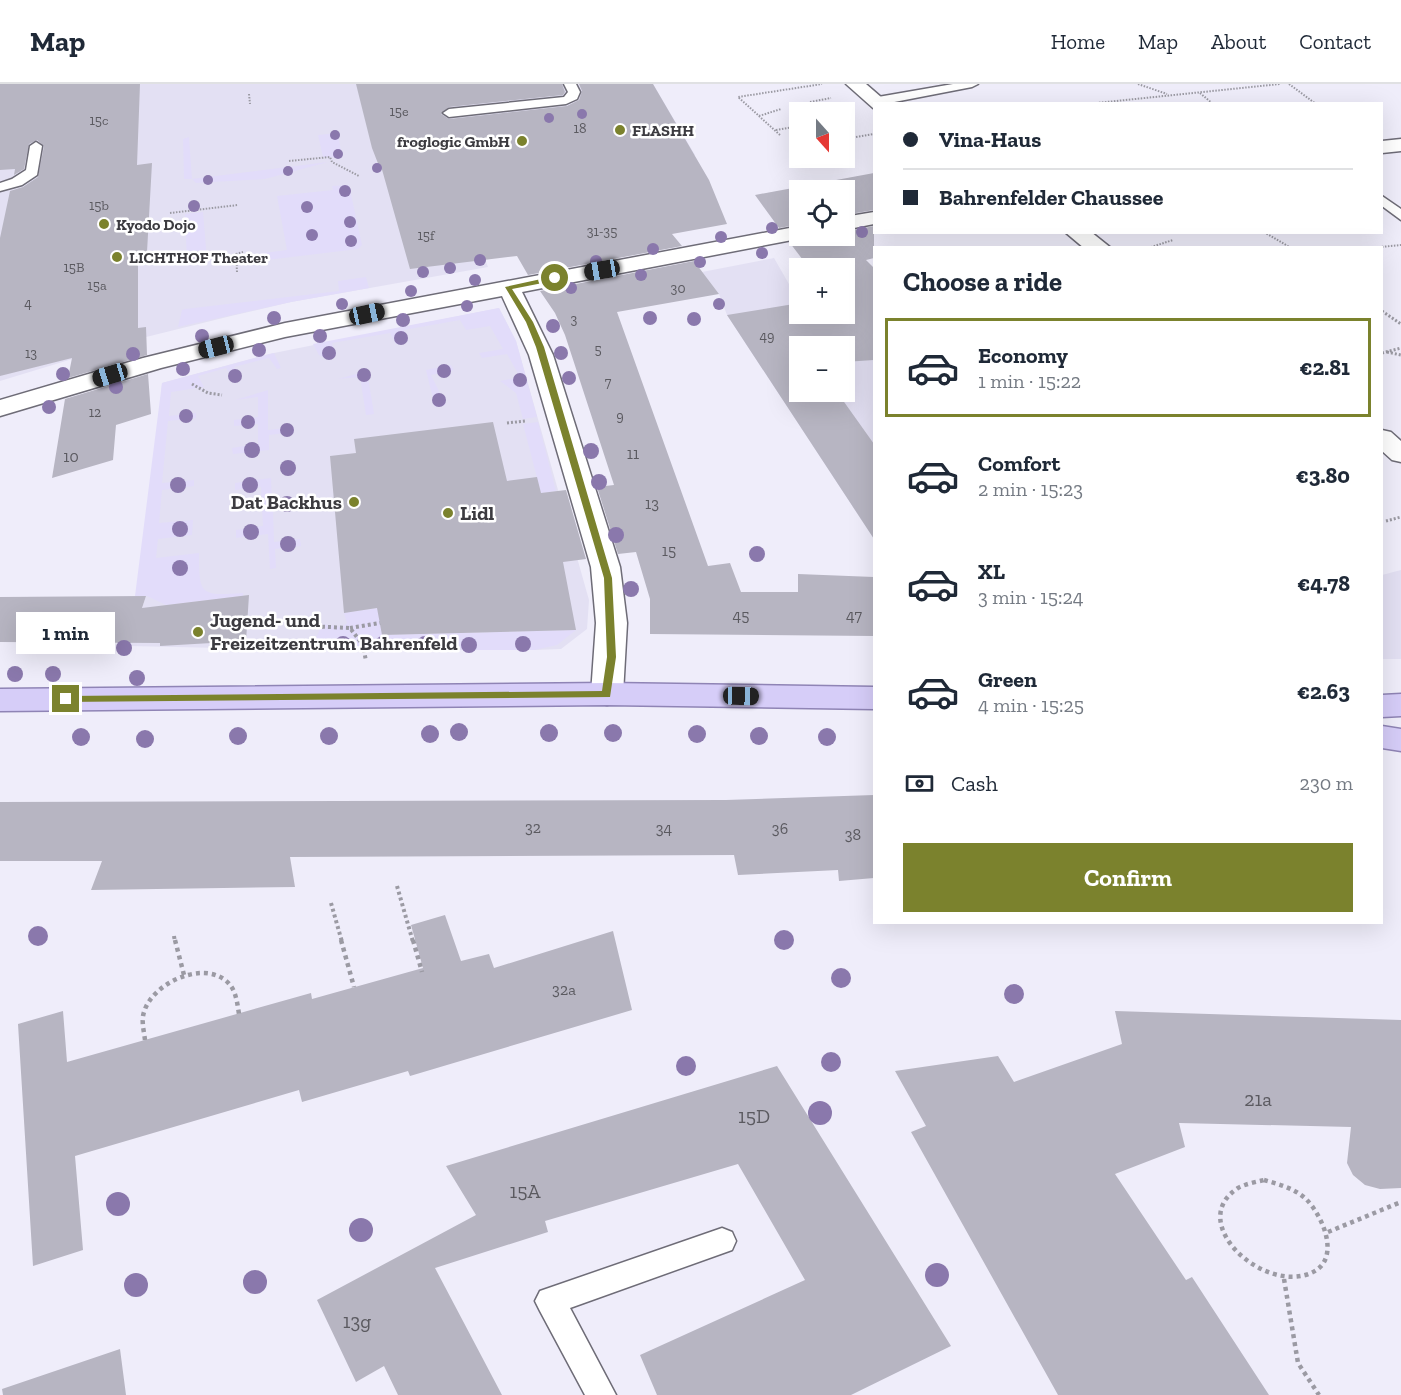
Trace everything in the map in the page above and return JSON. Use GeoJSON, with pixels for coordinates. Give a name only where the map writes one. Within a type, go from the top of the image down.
{"type":"FeatureCollection","features":[{"type":"Feature","properties":{"kind":"main road"},"geometry":{"type":"LineString","coordinates":[[0,700],[607,694],[873,698]]}},
{"type":"Feature","properties":{"kind":"main road"},"geometry":{"type":"LineString","coordinates":[[1383,706],[1401,705]]}},
{"type":"Feature","properties":{"kind":"main road"},"geometry":{"type":"LineString","coordinates":[[1383,736],[1401,740]]}},
{"type":"Feature","properties":{"kind":"street"},"geometry":{"type":"LineString","coordinates":[[855,84],[879,102]]}},
{"type":"Feature","properties":{"kind":"street"},"geometry":{"type":"LineString","coordinates":[[1383,147],[1401,145]]}},
{"type":"Feature","properties":{"kind":"street"},"geometry":{"type":"LineString","coordinates":[[855,222],[873,218]]}},
{"type":"Feature","properties":{"kind":"street"},"geometry":{"type":"LineString","coordinates":[[0,408],[152,363],[285,330],[789,234]]}},
{"type":"Feature","properties":{"kind":"street"},"geometry":{"type":"LineString","coordinates":[[1078,234],[1097,246]]}},
{"type":"Feature","properties":{"kind":"street"},"geometry":{"type":"LineString","coordinates":[[508,287],[530,322],[540,347],[608,578],[611,646],[607,694]]}},
{"type":"Feature","properties":{"kind":"street"},"geometry":{"type":"LineString","coordinates":[[1383,439],[1401,454]]}},
{"type":"Feature","properties":{"kind":"lane"},"geometry":{"type":"LineString","coordinates":[[449,112],[566,100],[573,97],[574,92],[570,84]]}},
{"type":"Feature","properties":{"kind":"lane"},"geometry":{"type":"LineString","coordinates":[[879,102],[972,84]]}},
{"type":"Feature","properties":{"kind":"lane"},"geometry":{"type":"LineString","coordinates":[[0,187],[17,182],[32,172],[36,146]]}},
{"type":"Feature","properties":{"kind":"lane"},"geometry":{"type":"LineString","coordinates":[[1383,202],[1401,216]]}},
{"type":"Feature","properties":{"kind":"lane"},"geometry":{"type":"LineString","coordinates":[[601,1395],[550,1301],[722,1241]]}},
{"type":"Feature","properties":{"kind":"path"},"geometry":{"type":"LineString","coordinates":[[780,135],[738,97],[822,84]]}},
{"type":"Feature","properties":{"kind":"path"},"geometry":{"type":"LineString","coordinates":[[1138,84],[1170,95]]}},
{"type":"Feature","properties":{"kind":"path"},"geometry":{"type":"LineString","coordinates":[[1115,102],[1280,84]]}},
{"type":"Feature","properties":{"kind":"path"},"geometry":{"type":"LineString","coordinates":[[1289,84],[1313,102]]}},
{"type":"Feature","properties":{"kind":"path"},"geometry":{"type":"LineString","coordinates":[[1200,92],[1212,102]]}},
{"type":"Feature","properties":{"kind":"path"},"geometry":{"type":"LineString","coordinates":[[249,94],[250,104]]}},
{"type":"Feature","properties":{"kind":"path"},"geometry":{"type":"LineString","coordinates":[[759,116],[781,109]]}},
{"type":"Feature","properties":{"kind":"path"},"geometry":{"type":"LineString","coordinates":[[775,130],[789,128]]}},
{"type":"Feature","properties":{"kind":"path"},"geometry":{"type":"LineString","coordinates":[[856,137],[873,134]]}},
{"type":"Feature","properties":{"kind":"path"},"geometry":{"type":"LineString","coordinates":[[289,161],[330,157],[332,162],[359,176]]}},
{"type":"Feature","properties":{"kind":"path"},"geometry":{"type":"LineString","coordinates":[[170,213],[238,205]]}},
{"type":"Feature","properties":{"kind":"path"},"geometry":{"type":"LineString","coordinates":[[1267,234],[1288,246]]}},
{"type":"Feature","properties":{"kind":"path"},"geometry":{"type":"LineString","coordinates":[[1154,246],[1173,240]]}},
{"type":"Feature","properties":{"kind":"path"},"geometry":{"type":"LineString","coordinates":[[1383,246],[1401,244]]}},
{"type":"Feature","properties":{"kind":"path"},"geometry":{"type":"LineString","coordinates":[[237,272],[236,255],[243,252]]}},
{"type":"Feature","properties":{"kind":"path"},"geometry":{"type":"LineString","coordinates":[[1383,312],[1400,322]]}},
{"type":"Feature","properties":{"kind":"path"},"geometry":{"type":"LineString","coordinates":[[1383,353],[1401,348]]}},
{"type":"Feature","properties":{"kind":"path"},"geometry":{"type":"LineString","coordinates":[[1387,352],[1401,355]]}},
{"type":"Feature","properties":{"kind":"path"},"geometry":{"type":"LineString","coordinates":[[507,423],[526,420]]}},
{"type":"Feature","properties":{"kind":"path"},"geometry":{"type":"LineString","coordinates":[[1386,521],[1401,517]]}},
{"type":"Feature","properties":{"kind":"path"},"geometry":{"type":"LineString","coordinates":[[286,625],[350,628],[380,623]]}},
{"type":"Feature","properties":{"kind":"path"},"geometry":{"type":"LineString","coordinates":[[350,628],[363,645],[366,661]]}},
{"type":"Feature","properties":{"kind":"path"},"geometry":{"type":"LineString","coordinates":[[397,886],[422,972]]}},
{"type":"Feature","properties":{"kind":"path"},"geometry":{"type":"LineString","coordinates":[[331,903],[354,987]]}},
{"type":"Feature","properties":{"kind":"path"},"geometry":{"type":"LineString","coordinates":[[174,936],[184,975]]}},
{"type":"Feature","properties":{"kind":"path"},"geometry":{"type":"LineString","coordinates":[[145,1040],[144,1012],[150,1001],[156,992],[184,975],[204,975],[222,979],[234,990],[239,1014]]}},
{"type":"Feature","properties":{"kind":"path"},"geometry":{"type":"LineString","coordinates":[[1264,1180],[1285,1186],[1304,1197],[1320,1214],[1328,1232],[1328,1251],[1320,1266],[1304,1276],[1284,1279],[1262,1273],[1242,1261],[1227,1244],[1220,1225],[1221,1207],[1230,1192],[1245,1183],[1264,1180]]}},
{"type":"Feature","properties":{"kind":"path"},"geometry":{"type":"LineString","coordinates":[[1328,1232],[1401,1202]]}},
{"type":"Feature","properties":{"kind":"path"},"geometry":{"type":"LineString","coordinates":[[1284,1279],[1298,1363],[1319,1395]]}},
{"type":"Feature","properties":{"kind":"shaded area"},"geometry":{"type":"Polygon","coordinates":[[[0,84],[653,84],[695,155],[454,181],[488,267],[291,302],[231,316],[138,339],[0,381],[0,84]]]}},
{"type":"Feature","properties":{"kind":"shaded area"},"geometry":{"type":"Polygon","coordinates":[[[338,133],[342,158],[323,157],[318,135],[338,133]]]}},
{"type":"Feature","properties":{"kind":"shaded area"},"geometry":{"type":"Polygon","coordinates":[[[189,137],[192,179],[184,179],[183,139],[189,137]]]}},
{"type":"Feature","properties":{"kind":"shaded area"},"geometry":{"type":"Polygon","coordinates":[[[328,162],[265,179],[196,183],[192,179],[328,162]]]}},
{"type":"Feature","properties":{"kind":"shaded area"},"geometry":{"type":"Polygon","coordinates":[[[349,185],[362,245],[358,249],[242,263],[241,256],[287,250],[277,196],[333,190],[332,186],[349,185]]]}},
{"type":"Feature","properties":{"kind":"shaded area"},"geometry":{"type":"Polygon","coordinates":[[[203,212],[207,260],[187,262],[185,214],[203,212]]]}},
{"type":"Feature","properties":{"kind":"shaded area"},"geometry":{"type":"Polygon","coordinates":[[[774,258],[789,284],[789,324],[855,324],[855,287],[873,286],[873,537],[727,315],[719,294],[702,272],[774,258]]]}},
{"type":"Feature","properties":{"kind":"shaded area"},"geometry":{"type":"Polygon","coordinates":[[[366,277],[369,288],[291,302],[178,327],[182,310],[185,309],[339,291],[338,281],[366,277]]]}},
{"type":"Feature","properties":{"kind":"shaded area"},"geometry":{"type":"Polygon","coordinates":[[[499,308],[516,341],[589,600],[587,629],[561,649],[315,650],[129,646],[146,596],[162,383],[269,354],[499,308]]]}},
{"type":"Feature","properties":{"kind":"shaded area"},"geometry":{"type":"Polygon","coordinates":[[[499,308],[516,341],[537,417],[523,419],[516,393],[500,381],[520,377],[507,354],[482,358],[479,353],[503,349],[490,326],[466,330],[460,320],[404,330],[408,341],[396,344],[390,333],[332,343],[336,355],[325,358],[319,355],[313,344],[499,308]]]}},
{"type":"Feature","properties":{"kind":"shaded area"},"geometry":{"type":"Polygon","coordinates":[[[274,353],[281,368],[277,369],[269,358],[234,367],[241,378],[234,380],[226,368],[198,376],[204,387],[171,392],[169,416],[196,413],[196,418],[168,421],[162,483],[194,480],[194,486],[162,490],[159,523],[193,520],[192,535],[158,539],[156,558],[199,553],[200,577],[205,590],[218,594],[243,593],[243,596],[166,605],[147,596],[135,596],[162,383],[274,353]]]}},
{"type":"Feature","properties":{"kind":"shaded area"},"geometry":{"type":"Polygon","coordinates":[[[451,365],[454,370],[431,375],[446,405],[435,407],[426,370],[451,365]]]}},
{"type":"Feature","properties":{"kind":"shaded area"},"geometry":{"type":"Polygon","coordinates":[[[367,371],[374,414],[366,415],[360,377],[338,379],[367,371]]]}},
{"type":"Feature","properties":{"kind":"shaded area"},"geometry":{"type":"Polygon","coordinates":[[[268,390],[268,430],[294,427],[294,432],[269,435],[269,450],[233,454],[232,448],[258,444],[258,424],[234,426],[234,420],[258,417],[258,397],[235,400],[268,390]]]}},
{"type":"Feature","properties":{"kind":"shaded area"},"geometry":{"type":"Polygon","coordinates":[[[538,422],[556,491],[541,493],[523,424],[538,422]]]}},
{"type":"Feature","properties":{"kind":"shaded area"},"geometry":{"type":"Polygon","coordinates":[[[271,478],[272,503],[296,500],[297,506],[273,509],[274,542],[300,539],[301,546],[275,549],[276,568],[270,569],[268,534],[236,538],[236,530],[263,526],[261,487],[235,490],[235,483],[271,478]]]}},
{"type":"Feature","properties":{"kind":"shaded area"},"geometry":{"type":"Polygon","coordinates":[[[1401,570],[1401,659],[1383,659],[1383,575],[1401,570]]]}},
{"type":"Feature","properties":{"kind":"shaded area"},"geometry":{"type":"Polygon","coordinates":[[[378,608],[383,635],[576,630],[557,645],[534,650],[315,650],[312,648],[322,624],[342,627],[347,623],[344,613],[378,608]]]}},
{"type":"Feature","properties":{"kind":"building"},"geometry":{"type":"Polygon","coordinates":[[[0,84],[140,84],[137,165],[152,163],[147,252],[138,253],[138,328],[146,327],[147,355],[68,378],[72,358],[0,376],[0,238],[10,191],[23,187],[38,177],[44,146],[37,140],[29,144],[24,169],[14,175],[15,169],[0,170],[0,84]]]}},
{"type":"Feature","properties":{"kind":"building"},"geometry":{"type":"Polygon","coordinates":[[[356,84],[562,84],[565,92],[563,95],[449,107],[441,114],[449,119],[567,106],[579,100],[582,91],[579,84],[653,84],[709,180],[727,224],[672,234],[682,246],[528,275],[517,256],[410,269],[381,166],[372,148],[356,84]]]}},
{"type":"Feature","properties":{"kind":"building"},"geometry":{"type":"Polygon","coordinates":[[[873,173],[873,210],[855,213],[855,180],[836,180],[873,173]]]}},
{"type":"Feature","properties":{"kind":"building"},"geometry":{"type":"Polygon","coordinates":[[[789,189],[789,226],[779,228],[755,195],[789,189]]]}},
{"type":"Feature","properties":{"kind":"building"},"geometry":{"type":"Polygon","coordinates":[[[873,226],[873,258],[866,260],[873,267],[873,360],[855,361],[855,336],[789,336],[789,402],[844,402],[873,443],[873,537],[727,315],[789,305],[789,324],[855,324],[855,258],[801,258],[792,246],[855,246],[855,230],[873,226]]]}},
{"type":"Feature","properties":{"kind":"building"},"geometry":{"type":"Polygon","coordinates":[[[694,261],[719,294],[617,312],[708,566],[730,563],[741,592],[798,592],[798,574],[873,577],[873,636],[650,634],[650,599],[636,552],[618,554],[597,487],[614,485],[565,335],[555,313],[540,291],[694,261]]]}},
{"type":"Feature","properties":{"kind":"building"},"geometry":{"type":"Polygon","coordinates":[[[148,374],[151,414],[116,425],[113,460],[52,478],[65,399],[148,374]]]}},
{"type":"Feature","properties":{"kind":"building","name":"Lidl"},"geometry":{"type":"Polygon","coordinates":[[[493,422],[507,481],[537,477],[541,493],[566,490],[586,559],[563,562],[576,630],[382,635],[377,608],[344,613],[330,456],[356,453],[354,439],[493,422]]]}},
{"type":"Feature","properties":{"kind":"building"},"geometry":{"type":"Polygon","coordinates":[[[249,595],[246,641],[160,646],[160,643],[0,642],[0,597],[146,596],[142,608],[249,595]]]}},
{"type":"Feature","properties":{"kind":"building"},"geometry":{"type":"Polygon","coordinates":[[[873,795],[873,878],[839,881],[838,870],[738,875],[734,855],[290,857],[295,887],[91,890],[102,861],[0,861],[0,802],[726,800],[873,795]]]}},
{"type":"Feature","properties":{"kind":"building"},"geometry":{"type":"Polygon","coordinates":[[[445,915],[461,961],[489,954],[494,968],[613,931],[632,1010],[410,1076],[408,1071],[302,1102],[299,1090],[75,1156],[83,1250],[33,1266],[18,1024],[63,1011],[67,1062],[311,993],[312,999],[423,968],[411,925],[445,915]]]}},
{"type":"Feature","properties":{"kind":"building"},"geometry":{"type":"Polygon","coordinates":[[[1115,1011],[1401,1020],[1401,1188],[1380,1189],[1365,1185],[1353,1175],[1347,1163],[1351,1127],[1179,1123],[1185,1147],[1115,1174],[1186,1280],[1192,1277],[1269,1395],[1058,1395],[911,1132],[926,1126],[895,1071],[998,1056],[1014,1082],[1122,1044],[1115,1011]]]}},
{"type":"Feature","properties":{"kind":"building"},"geometry":{"type":"Polygon","coordinates":[[[777,1066],[951,1346],[851,1395],[657,1395],[640,1355],[805,1280],[738,1164],[545,1221],[548,1232],[435,1268],[502,1395],[398,1395],[384,1366],[356,1382],[317,1300],[476,1215],[446,1166],[777,1066]]]}},
{"type":"Feature","properties":{"kind":"building"},"geometry":{"type":"Polygon","coordinates":[[[120,1349],[126,1395],[3,1395],[2,1389],[120,1349]]]}},
{"type":"Feature","properties":{"kind":"place","name":"FLASHH"},"geometry":{"type":"Point","coordinates":[620,130]}},
{"type":"Feature","properties":{"kind":"place","name":"froglogic GmbH"},"geometry":{"type":"Point","coordinates":[522,141]}},
{"type":"Feature","properties":{"kind":"place","name":"Kyodo Dojo"},"geometry":{"type":"Point","coordinates":[104,224]}},
{"type":"Feature","properties":{"kind":"place","name":"LICHTHOF Theater"},"geometry":{"type":"Point","coordinates":[117,257]}},
{"type":"Feature","properties":{"kind":"place","name":"Dat Backhus"},"geometry":{"type":"Point","coordinates":[354,502]}},
{"type":"Feature","properties":{"kind":"place","name":"Lidl"},"geometry":{"type":"Point","coordinates":[448,513]}},
{"type":"Feature","properties":{"kind":"place","name":"Jugend- und Freizeitzentrum Bahrenfeld"},"geometry":{"type":"Point","coordinates":[198,632]}},
{"type":"Feature","properties":{"kind":"route"},"geometry":{"type":"LineString","coordinates":[[66,699],[607,694],[611,657],[608,578],[558,416],[540,347],[530,322],[508,287],[555,278]]}}]}
